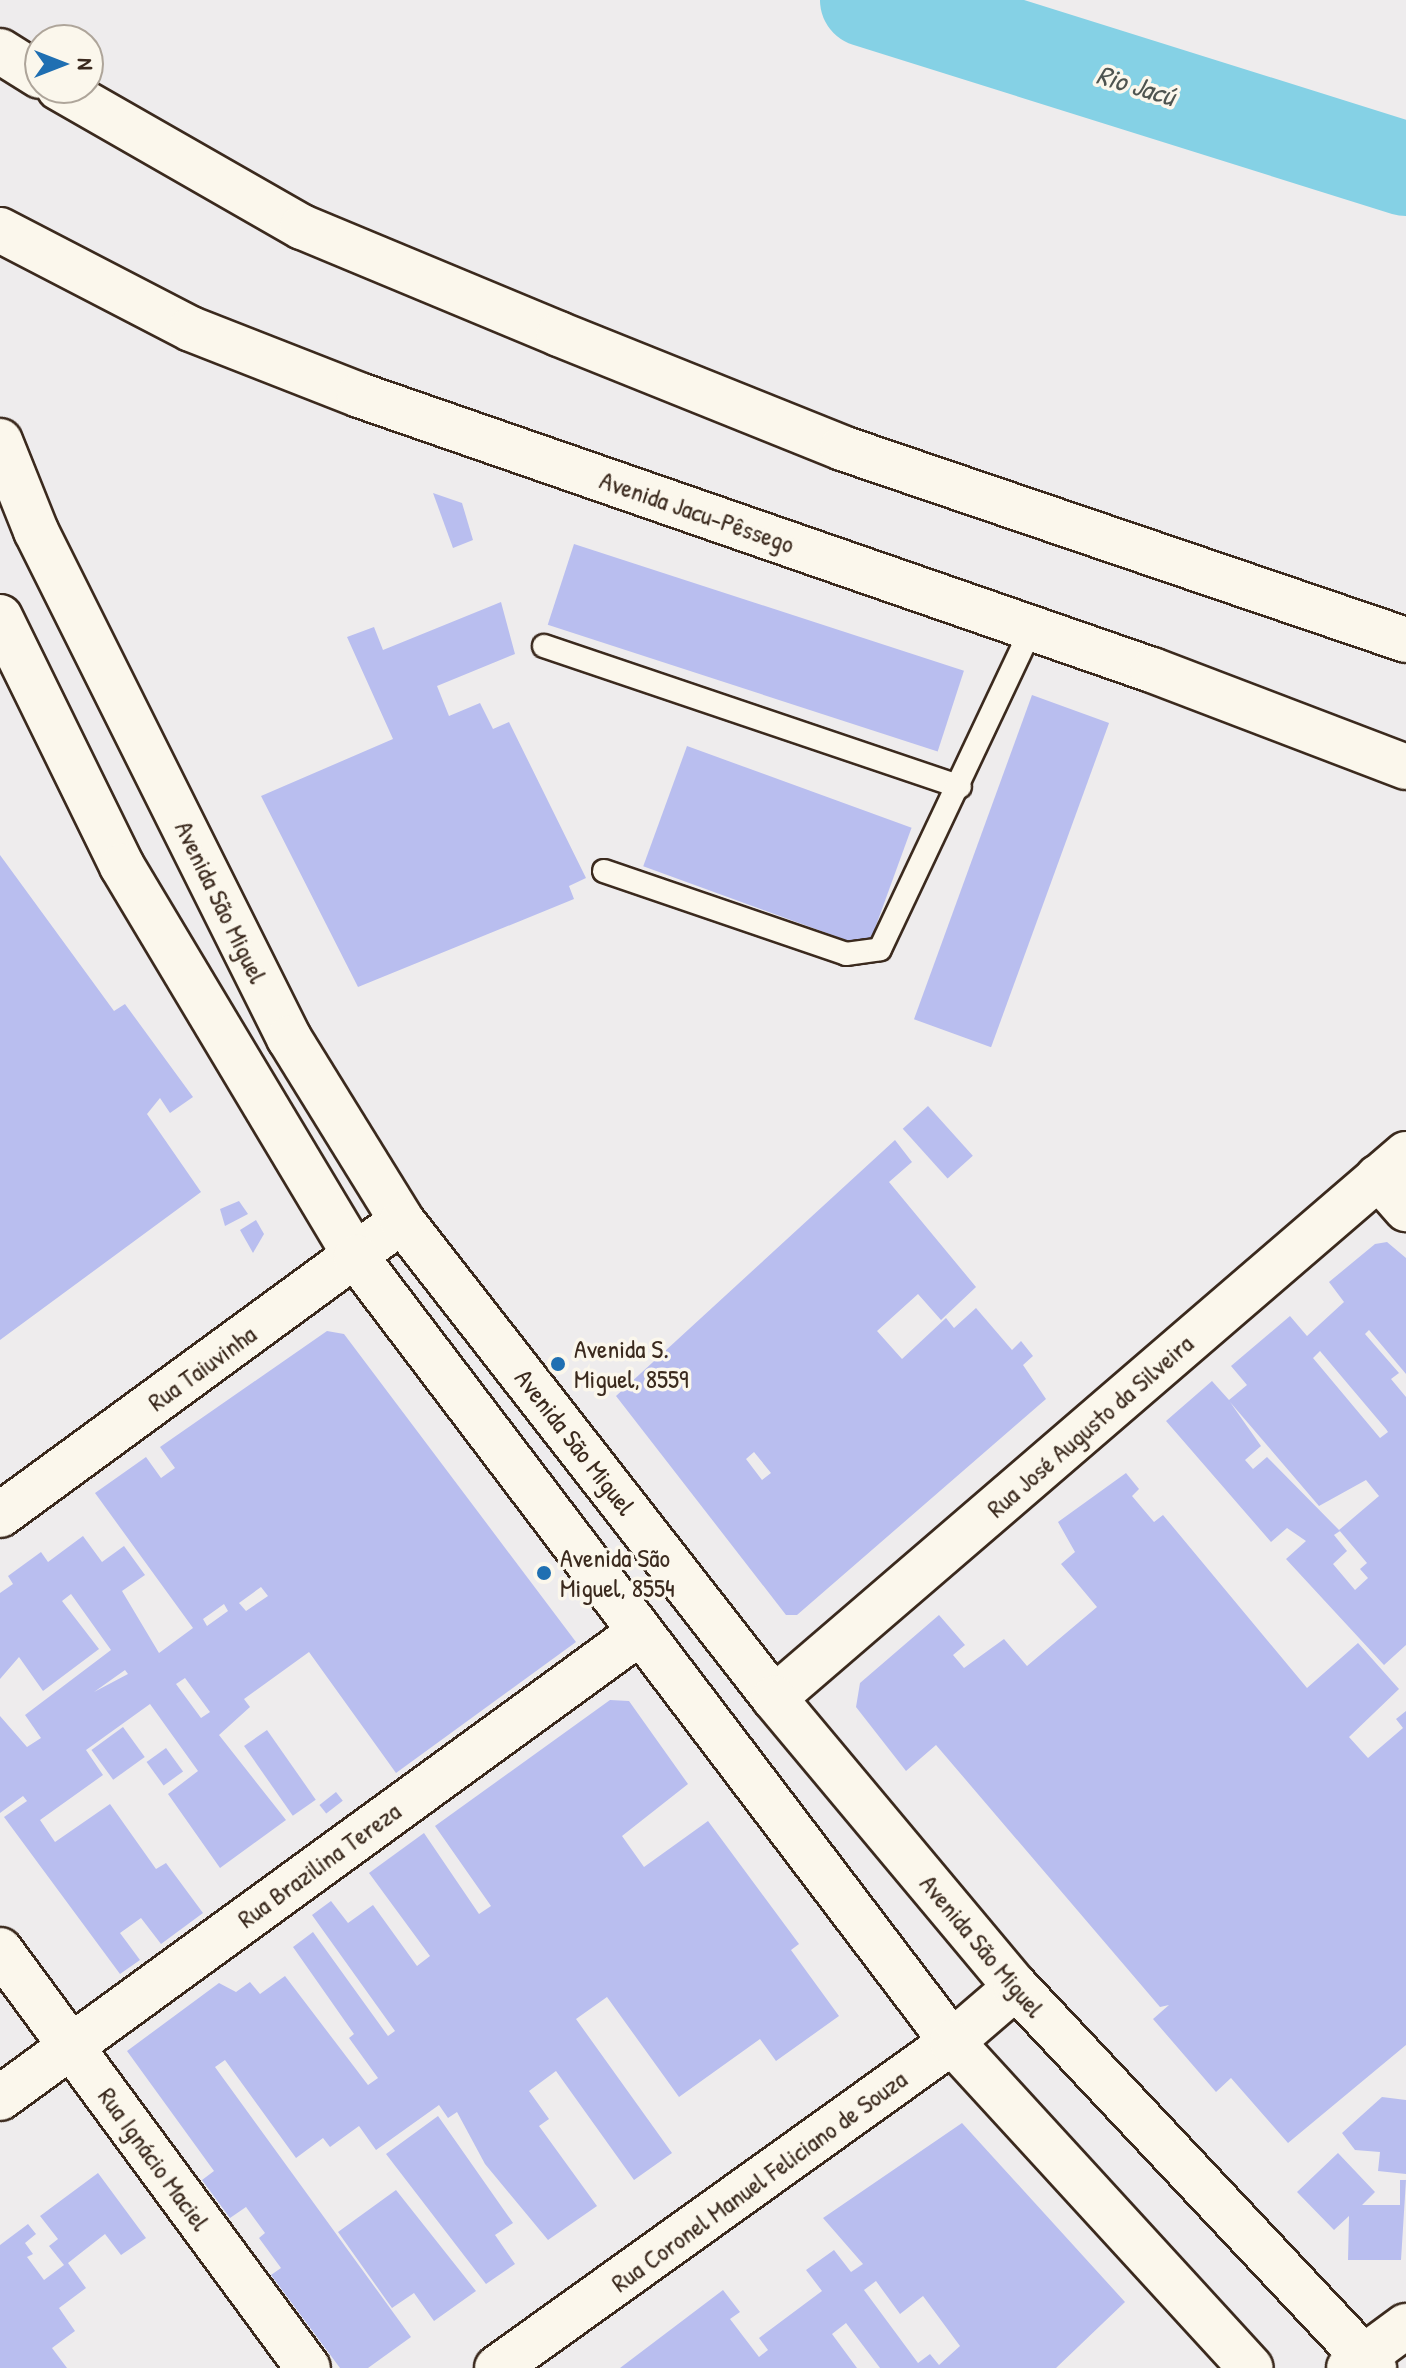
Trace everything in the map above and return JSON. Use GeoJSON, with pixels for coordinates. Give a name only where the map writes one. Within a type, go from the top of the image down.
{"type":"FeatureCollection","features":[{"type":"Feature","properties":{"kind":"main road"},"geometry":{"type":"LineString","coordinates":[[0,51],[24,66]]}},
{"type":"Feature","properties":{"kind":"main road"},"geometry":{"type":"LineString","coordinates":[[87,104],[302,227],[502,311],[842,448],[1198,563],[1406,640]]}},
{"type":"Feature","properties":{"kind":"main road","name":"Avenida Jacu-Pêssego"},"geometry":{"type":"LineString","coordinates":[[0,230],[191,329],[359,395],[1152,670],[1406,767]]}},
{"type":"Feature","properties":{"kind":"main road","name":"Avenida São Miguel"},"geometry":{"type":"LineString","coordinates":[[0,441],[36,531],[289,1038],[402,1221],[774,1698],[1016,1987],[1361,2364]]}},
{"type":"Feature","properties":{"kind":"main road"},"geometry":{"type":"LineString","coordinates":[[0,617],[122,866],[356,1257],[952,2042],[1251,2368]]}},
{"type":"Feature","properties":{"kind":"main road","name":"Rua José Augusto da Silveira"},"geometry":{"type":"LineString","coordinates":[[774,1698],[1397,1180]]}},
{"type":"Feature","properties":{"kind":"main road","name":"Rua Taiuvinha"},"geometry":{"type":"LineString","coordinates":[[0,1515],[402,1221]]}},
{"type":"Feature","properties":{"kind":"main road","name":"Rua Brazilina Tereza"},"geometry":{"type":"LineString","coordinates":[[0,2098],[639,1633]]}},
{"type":"Feature","properties":{"kind":"main road","name":"Rua Ignácio Maciel"},"geometry":{"type":"LineString","coordinates":[[0,1950],[308,2368]]}},
{"type":"Feature","properties":{"kind":"main road","name":"Rua Coronel Manuel Feliciano de Souza"},"geometry":{"type":"LineString","coordinates":[[514,2364],[952,2042],[1016,1987]]}},
{"type":"Feature","properties":{"kind":"main road"},"geometry":{"type":"LineString","coordinates":[[1361,2364],[1406,2326]]}},
{"type":"Feature","properties":{"kind":"lane"},"geometry":{"type":"LineString","coordinates":[[604,871],[864,955],[891,938],[1032,628]]}},
{"type":"Feature","properties":{"kind":"lane"},"geometry":{"type":"LineString","coordinates":[[544,646],[960,787]]}},
{"type":"Feature","properties":{"kind":"building"},"geometry":{"type":"Polygon","coordinates":[[[433,493],[462,503],[473,540],[453,548],[433,493]]]}},
{"type":"Feature","properties":{"kind":"building"},"geometry":{"type":"Polygon","coordinates":[[[574,544],[964,671],[938,752],[548,625],[574,544]]]}},
{"type":"Feature","properties":{"kind":"building"},"geometry":{"type":"Polygon","coordinates":[[[501,602],[515,654],[437,686],[449,716],[480,703],[493,729],[509,722],[586,878],[569,886],[574,899],[358,987],[261,796],[393,739],[347,637],[374,627],[383,650],[501,602]]]}},
{"type":"Feature","properties":{"kind":"building"},"geometry":{"type":"Polygon","coordinates":[[[1032,695],[1109,723],[991,1047],[914,1019],[1032,695]]]}},
{"type":"Feature","properties":{"kind":"building"},"geometry":{"type":"Polygon","coordinates":[[[687,746],[912,828],[868,948],[643,866],[687,746]]]}},
{"type":"Feature","properties":{"kind":"building"},"geometry":{"type":"Polygon","coordinates":[[[0,855],[114,1011],[125,1004],[193,1097],[170,1113],[160,1098],[147,1114],[201,1192],[0,1340],[0,855]]]}},
{"type":"Feature","properties":{"kind":"building"},"geometry":{"type":"Polygon","coordinates":[[[928,1106],[973,1156],[948,1179],[903,1129],[928,1106]]]}},
{"type":"Feature","properties":{"kind":"building"},"geometry":{"type":"Polygon","coordinates":[[[895,1140],[912,1162],[889,1182],[976,1287],[941,1320],[918,1294],[877,1331],[902,1359],[946,1318],[954,1328],[976,1308],[1012,1350],[1021,1341],[1033,1356],[1023,1365],[1046,1399],[797,1615],[786,1615],[616,1396],[895,1140]],[[754,1452],[746,1459],[762,1480],[771,1473],[754,1452]]]}},
{"type":"Feature","properties":{"kind":"building"},"geometry":{"type":"Polygon","coordinates":[[[239,1201],[248,1214],[225,1226],[220,1209],[239,1201]]]}},
{"type":"Feature","properties":{"kind":"building"},"geometry":{"type":"Polygon","coordinates":[[[256,1220],[264,1234],[253,1253],[240,1230],[256,1220]]]}},
{"type":"Feature","properties":{"kind":"building"},"geometry":{"type":"Polygon","coordinates":[[[1387,1242],[1406,1258],[1406,1374],[1369,1330],[1365,1334],[1399,1373],[1391,1379],[1406,1397],[1406,1645],[1384,1665],[1286,1559],[1306,1541],[1287,1528],[1271,1542],[1166,1421],[1212,1381],[1229,1400],[1247,1385],[1231,1366],[1290,1316],[1307,1336],[1344,1302],[1329,1282],[1375,1244],[1387,1242]],[[1320,1351],[1313,1358],[1380,1438],[1388,1432],[1320,1351]],[[1230,1402],[1261,1446],[1245,1460],[1253,1469],[1267,1457],[1339,1530],[1379,1496],[1366,1480],[1319,1506],[1230,1402]],[[1340,1531],[1334,1535],[1347,1551],[1333,1564],[1355,1590],[1368,1578],[1360,1569],[1367,1563],[1340,1531]]]}},
{"type":"Feature","properties":{"kind":"building"},"geometry":{"type":"Polygon","coordinates":[[[327,1331],[344,1334],[576,1642],[396,1773],[309,1652],[244,1699],[250,1707],[219,1735],[286,1820],[220,1868],[168,1794],[198,1771],[150,1704],[86,1750],[103,1775],[40,1820],[55,1842],[110,1804],[156,1869],[166,1863],[203,1913],[161,1944],[141,1918],[120,1933],[140,1960],[120,1974],[4,1817],[27,1801],[23,1796],[0,1813],[0,1716],[27,1747],[41,1738],[25,1715],[111,1650],[71,1594],[62,1601],[99,1649],[43,1691],[19,1657],[0,1679],[0,1593],[13,1584],[8,1576],[41,1552],[48,1562],[83,1536],[102,1562],[124,1546],[145,1575],[122,1591],[159,1653],[193,1628],[95,1493],[146,1457],[161,1478],[175,1468],[160,1447],[327,1331]],[[261,1587],[239,1603],[246,1611],[268,1596],[261,1587]],[[224,1604],[203,1619],[207,1626],[228,1611],[224,1604]],[[125,1670],[94,1692],[128,1674],[125,1670]],[[185,1678],[176,1684],[201,1718],[210,1712],[185,1678]]]}},
{"type":"Feature","properties":{"kind":"building"},"geometry":{"type":"Polygon","coordinates":[[[1126,1473],[1139,1489],[1132,1496],[1154,1522],[1163,1515],[1307,1688],[1358,1643],[1399,1689],[1349,1737],[1368,1758],[1403,1728],[1396,1719],[1406,1711],[1406,2045],[1288,2143],[1231,2078],[1216,2092],[1153,2019],[1169,2005],[1160,2007],[936,1745],[906,1771],[856,1707],[860,1683],[939,1615],[965,1645],[953,1655],[964,1668],[1004,1639],[1027,1666],[1097,1607],[1061,1564],[1075,1552],[1058,1522],[1126,1473]]]}},
{"type":"Feature","properties":{"kind":"building"},"geometry":{"type":"Polygon","coordinates":[[[610,1700],[629,1701],[688,1784],[622,1836],[644,1867],[708,1821],[799,1944],[791,1950],[839,2016],[776,2061],[760,2039],[679,2097],[607,1997],[576,2019],[672,2153],[634,2180],[556,2071],[529,2091],[549,2119],[539,2126],[597,2206],[548,2240],[485,2164],[457,2112],[448,2118],[439,2105],[376,2150],[359,2126],[330,2147],[323,2138],[296,2158],[225,2060],[215,2067],[411,2337],[368,2368],[340,2368],[271,2275],[281,2268],[259,2238],[265,2233],[246,2207],[230,2218],[202,2180],[214,2171],[127,2051],[219,1983],[236,1992],[250,1982],[260,1994],[285,1976],[368,2085],[378,2078],[349,2038],[354,2034],[293,1947],[313,1932],[388,2036],[395,2031],[312,1915],[331,1901],[348,1923],[373,1905],[417,1966],[430,1956],[369,1873],[424,1833],[479,1914],[491,1906],[435,1826],[610,1700]]]}},
{"type":"Feature","properties":{"kind":"building"},"geometry":{"type":"Polygon","coordinates":[[[123,1727],[145,1757],[113,1780],[91,1750],[123,1727]]]}},
{"type":"Feature","properties":{"kind":"building"},"geometry":{"type":"Polygon","coordinates":[[[267,1730],[316,1800],[293,1816],[244,1746],[267,1730]]]}},
{"type":"Feature","properties":{"kind":"building"},"geometry":{"type":"Polygon","coordinates":[[[166,1748],[183,1771],[164,1786],[147,1762],[166,1748]]]}},
{"type":"Feature","properties":{"kind":"building"},"geometry":{"type":"Polygon","coordinates":[[[336,1792],[343,1801],[326,1814],[319,1805],[336,1792]]]}},
{"type":"Feature","properties":{"kind":"building"},"geometry":{"type":"Polygon","coordinates":[[[1382,2097],[1406,2100],[1406,2174],[1378,2171],[1380,2152],[1355,2150],[1342,2133],[1382,2097]]]}},
{"type":"Feature","properties":{"kind":"building"},"geometry":{"type":"Polygon","coordinates":[[[438,2116],[513,2223],[495,2235],[515,2264],[486,2284],[386,2154],[438,2116]]]}},
{"type":"Feature","properties":{"kind":"building"},"geometry":{"type":"Polygon","coordinates":[[[962,2123],[1125,2302],[1056,2368],[880,2368],[846,2323],[832,2334],[857,2368],[620,2368],[723,2290],[740,2312],[730,2319],[759,2357],[768,2350],[759,2338],[822,2291],[806,2270],[834,2250],[851,2272],[863,2264],[823,2218],[962,2123]],[[876,2281],[864,2290],[918,2363],[930,2354],[939,2365],[960,2346],[923,2296],[900,2314],[876,2281]]]}},
{"type":"Feature","properties":{"kind":"building"},"geometry":{"type":"Polygon","coordinates":[[[1338,2153],[1375,2192],[1362,2205],[1400,2205],[1400,2180],[1406,2180],[1401,2260],[1348,2260],[1349,2216],[1334,2230],[1297,2192],[1338,2153]]]}},
{"type":"Feature","properties":{"kind":"building"},"geometry":{"type":"Polygon","coordinates":[[[98,2173],[146,2238],[121,2255],[105,2234],[68,2263],[86,2288],[59,2308],[75,2331],[52,2348],[67,2368],[0,2368],[0,2245],[28,2224],[36,2234],[25,2243],[33,2254],[27,2257],[44,2280],[64,2265],[49,2246],[58,2239],[40,2216],[98,2173]]]}},
{"type":"Feature","properties":{"kind":"building"},"geometry":{"type":"Polygon","coordinates":[[[396,2190],[476,2291],[434,2321],[414,2293],[392,2308],[338,2232],[396,2190]]]}},
{"type":"Feature","properties":{"kind":"waterway","name":"Rio Jacú"},"geometry":{"type":"LineString","coordinates":[[867,0],[1406,169]]}},
{"type":"Feature","properties":{"kind":"place","name":"Avenida S. Miguel, 8559"},"geometry":{"type":"Point","coordinates":[558,1364]}},
{"type":"Feature","properties":{"kind":"place","name":"Avenida São Miguel, 8554"},"geometry":{"type":"Point","coordinates":[544,1573]}}]}
